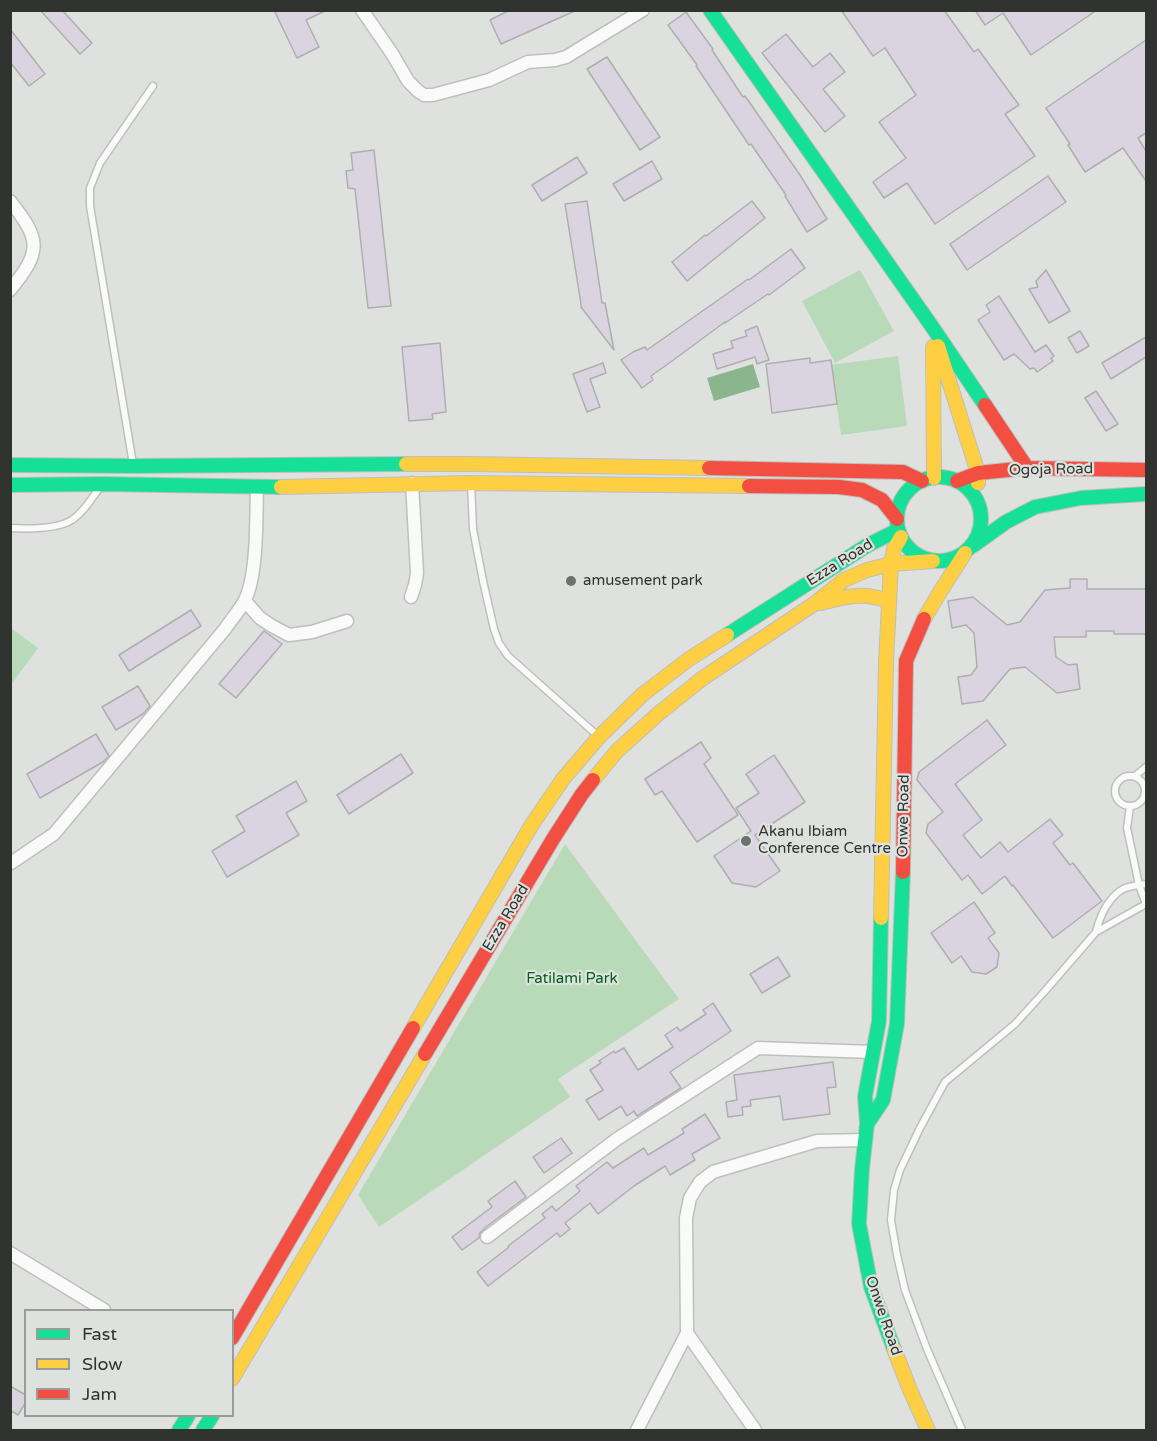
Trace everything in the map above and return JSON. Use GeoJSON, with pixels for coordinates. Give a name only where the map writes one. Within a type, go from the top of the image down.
{"type":"FeatureCollection","features":[{"type":"Feature","properties":{"kind":"main road"},"geometry":{"type":"LineString","coordinates":[[710,10],[933,328],[1027,468]]}},
{"type":"Feature","properties":{"kind":"main road"},"geometry":{"type":"LineString","coordinates":[[10,485],[257,487],[471,483],[839,487],[862,490],[882,500],[909,549],[920,557],[933,561],[947,561],[968,550],[980,529],[982,519],[977,500],[978,473],[933,328]]}},
{"type":"Feature","properties":{"kind":"main road"},"geometry":{"type":"LineString","coordinates":[[928,480],[933,328]]}},
{"type":"Feature","properties":{"kind":"main road"},"geometry":{"type":"LineString","coordinates":[[10,465],[469,464],[903,472],[928,480]]}},
{"type":"Feature","properties":{"kind":"main road","name":"Ogoja Road"},"geometry":{"type":"LineString","coordinates":[[957,481],[978,473],[1027,468],[1146,470]]}},
{"type":"Feature","properties":{"kind":"main road"},"geometry":{"type":"LineString","coordinates":[[899,529],[899,508],[904,497],[912,488],[928,480],[946,478],[957,481],[977,500]]}},
{"type":"Feature","properties":{"kind":"main road","name":"Ogoja Road"},"geometry":{"type":"LineString","coordinates":[[968,550],[1006,522],[1035,507],[1081,498],[1146,494]]}},
{"type":"Feature","properties":{"kind":"main road","name":"Onwe Road"},"geometry":{"type":"LineString","coordinates":[[899,529],[891,564],[886,663],[879,1021],[865,1096],[867,1124],[859,1224],[871,1287],[928,1431]]}},
{"type":"Feature","properties":{"kind":"main road","name":"Ezza Road"},"geometry":{"type":"LineString","coordinates":[[234,1335],[531,826],[563,779],[599,737],[642,696],[689,659],[868,545],[899,529]]}},
{"type":"Feature","properties":{"kind":"main road","name":"Onwe Road"},"geometry":{"type":"LineString","coordinates":[[867,1124],[883,1100],[897,1024],[904,843],[906,661],[916,635],[937,595],[968,550]]}},
{"type":"Feature","properties":{"kind":"main road","name":"Ezza Road"},"geometry":{"type":"LineString","coordinates":[[234,1376],[553,839],[582,794],[617,751],[703,678],[814,604],[844,580],[867,570],[891,564],[933,561]]}},
{"type":"Feature","properties":{"kind":"main road"},"geometry":{"type":"LineString","coordinates":[[814,604],[856,594],[876,596],[889,601]]}},
{"type":"Feature","properties":{"kind":"main road"},"geometry":{"type":"LineString","coordinates":[[531,826],[553,839]]}},
{"type":"Feature","properties":{"kind":"main road"},"geometry":{"type":"LineString","coordinates":[[883,842],[904,843]]}},
{"type":"Feature","properties":{"kind":"main road"},"geometry":{"type":"LineString","coordinates":[[179,1431],[187,1417]]}},
{"type":"Feature","properties":{"kind":"main road"},"geometry":{"type":"LineString","coordinates":[[203,1431],[211,1417]]}},
{"type":"Feature","properties":{"kind":"street"},"geometry":{"type":"LineString","coordinates":[[362,10],[408,81],[424,94],[433,94],[489,80],[528,62],[566,57],[643,10]]}},
{"type":"Feature","properties":{"kind":"street"},"geometry":{"type":"LineString","coordinates":[[10,201],[33,237],[33,256],[22,276],[10,290]]}},
{"type":"Feature","properties":{"kind":"street"},"geometry":{"type":"LineString","coordinates":[[411,597],[417,573],[412,483]]}},
{"type":"Feature","properties":{"kind":"street"},"geometry":{"type":"LineString","coordinates":[[11,863],[54,834],[225,629],[244,601],[251,581],[254,561],[257,487]]}},
{"type":"Feature","properties":{"kind":"street"},"geometry":{"type":"LineString","coordinates":[[244,601],[260,618],[290,635],[312,632],[347,621]]}},
{"type":"Feature","properties":{"kind":"street"},"geometry":{"type":"LineString","coordinates":[[488,1237],[617,1139],[758,1048],[873,1052]]}},
{"type":"Feature","properties":{"kind":"street"},"geometry":{"type":"LineString","coordinates":[[637,1431],[687,1333],[686,1218],[690,1198],[700,1182],[713,1172],[818,1141],[865,1140]]}},
{"type":"Feature","properties":{"kind":"street"},"geometry":{"type":"LineString","coordinates":[[10,1253],[101,1309]]}},
{"type":"Feature","properties":{"kind":"street"},"geometry":{"type":"LineString","coordinates":[[687,1333],[755,1431]]}},
{"type":"Feature","properties":{"kind":"lane"},"geometry":{"type":"LineString","coordinates":[[134,486],[133,466],[90,206],[90,188],[100,163],[153,86]]}},
{"type":"Feature","properties":{"kind":"lane"},"geometry":{"type":"LineString","coordinates":[[471,483],[473,529],[485,591],[499,643],[508,656],[599,737]]}},
{"type":"Feature","properties":{"kind":"lane"},"geometry":{"type":"LineString","coordinates":[[10,528],[54,526],[72,520],[88,504],[102,484]]}},
{"type":"Feature","properties":{"kind":"lane"},"geometry":{"type":"LineString","coordinates":[[1135,776],[1146,767]]}},
{"type":"Feature","properties":{"kind":"lane"},"geometry":{"type":"LineString","coordinates":[[1129,775],[1140,779],[1146,789],[1141,801],[1130,806],[1119,802],[1114,791],[1118,780],[1129,775]]}},
{"type":"Feature","properties":{"kind":"lane"},"geometry":{"type":"LineString","coordinates":[[962,1431],[905,1290],[891,1220],[894,1190],[910,1148],[945,1082],[1015,1024],[1096,932],[1146,904],[1143,884],[1127,828],[1130,806]]}},
{"type":"Feature","properties":{"kind":"lane"},"geometry":{"type":"LineString","coordinates":[[1096,932],[1099,917],[1111,900],[1124,889],[1143,884]]}},
{"type":"Feature","properties":{"kind":"green space"},"geometry":{"type":"Polygon","coordinates":[[[860,270],[894,331],[835,363],[802,301],[860,270]]]}},
{"type":"Feature","properties":{"kind":"green space"},"geometry":{"type":"Polygon","coordinates":[[[898,356],[907,426],[841,435],[831,365],[898,356]]]}},
{"type":"Feature","properties":{"kind":"green space"},"geometry":{"type":"Polygon","coordinates":[[[11,628],[38,648],[11,685],[11,628]]]}},
{"type":"Feature","properties":{"kind":"green space","name":"Fatilami Park"},"geometry":{"type":"Polygon","coordinates":[[[565,844],[679,999],[558,1079],[570,1097],[379,1227],[358,1195],[565,844]]]}},
{"type":"Feature","properties":{"kind":"shaded area"},"geometry":{"type":"Polygon","coordinates":[[[753,364],[760,387],[714,401],[707,378],[753,364]]]}},
{"type":"Feature","properties":{"kind":"building"},"geometry":{"type":"Polygon","coordinates":[[[40,10],[62,10],[92,43],[80,54],[40,10]]]}},
{"type":"Feature","properties":{"kind":"building"},"geometry":{"type":"Polygon","coordinates":[[[274,10],[327,10],[306,20],[319,47],[297,58],[274,10]]]}},
{"type":"Feature","properties":{"kind":"building"},"geometry":{"type":"Polygon","coordinates":[[[510,10],[577,10],[501,44],[490,20],[510,10]]]}},
{"type":"Feature","properties":{"kind":"building"},"geometry":{"type":"Polygon","coordinates":[[[841,10],[944,10],[974,52],[978,49],[1019,105],[1005,114],[1035,156],[935,224],[907,183],[884,198],[873,182],[906,158],[879,122],[916,95],[885,48],[873,56],[841,10]]]}},
{"type":"Feature","properties":{"kind":"building"},"geometry":{"type":"Polygon","coordinates":[[[975,10],[1097,10],[1031,55],[1003,13],[985,25],[975,10]]]}},
{"type":"Feature","properties":{"kind":"building"},"geometry":{"type":"Polygon","coordinates":[[[686,12],[713,49],[743,97],[745,96],[800,175],[827,219],[807,232],[786,195],[751,144],[749,145],[668,25],[686,12]]]}},
{"type":"Feature","properties":{"kind":"building"},"geometry":{"type":"Polygon","coordinates":[[[10,29],[45,74],[29,86],[10,62],[10,29]]]}},
{"type":"Feature","properties":{"kind":"building"},"geometry":{"type":"Polygon","coordinates":[[[786,34],[813,67],[830,53],[845,72],[823,89],[845,116],[825,132],[762,53],[786,34]]]}},
{"type":"Feature","properties":{"kind":"building"},"geometry":{"type":"Polygon","coordinates":[[[1146,40],[1146,133],[1138,138],[1146,151],[1146,181],[1123,148],[1085,172],[1046,108],[1146,40]]]}},
{"type":"Feature","properties":{"kind":"building"},"geometry":{"type":"Polygon","coordinates":[[[607,57],[660,137],[640,150],[587,69],[607,57]]]}},
{"type":"Feature","properties":{"kind":"building"},"geometry":{"type":"Polygon","coordinates":[[[374,150],[391,306],[368,308],[355,189],[348,188],[346,171],[353,170],[351,153],[374,150]]]}},
{"type":"Feature","properties":{"kind":"building"},"geometry":{"type":"Polygon","coordinates":[[[577,157],[587,173],[542,201],[532,185],[577,157]]]}},
{"type":"Feature","properties":{"kind":"building"},"geometry":{"type":"Polygon","coordinates":[[[652,161],[662,179],[624,201],[613,184],[652,161]]]}},
{"type":"Feature","properties":{"kind":"building"},"geometry":{"type":"Polygon","coordinates":[[[1048,176],[1066,202],[967,270],[950,244],[1048,176]]]}},
{"type":"Feature","properties":{"kind":"building"},"geometry":{"type":"Polygon","coordinates":[[[587,201],[602,303],[605,303],[614,350],[581,307],[565,204],[587,201]]]}},
{"type":"Feature","properties":{"kind":"building"},"geometry":{"type":"Polygon","coordinates":[[[752,201],[765,218],[687,281],[672,262],[752,201]]]}},
{"type":"Feature","properties":{"kind":"building"},"geometry":{"type":"Polygon","coordinates":[[[791,249],[805,268],[651,376],[653,380],[642,388],[621,360],[645,347],[647,350],[791,249]]]}},
{"type":"Feature","properties":{"kind":"building"},"geometry":{"type":"Polygon","coordinates":[[[1046,270],[1070,311],[1049,323],[1029,289],[1038,287],[1036,281],[1046,270]]]}},
{"type":"Feature","properties":{"kind":"building"},"geometry":{"type":"Polygon","coordinates":[[[999,296],[1035,352],[1046,345],[1054,356],[1051,358],[1053,361],[1037,372],[1034,368],[1030,369],[1014,354],[1004,360],[978,320],[990,312],[986,305],[999,296]]]}},
{"type":"Feature","properties":{"kind":"building"},"geometry":{"type":"Polygon","coordinates":[[[757,326],[769,360],[757,364],[755,357],[717,369],[713,354],[733,348],[731,341],[747,336],[745,331],[757,326]]]}},
{"type":"Feature","properties":{"kind":"building"},"geometry":{"type":"Polygon","coordinates":[[[1080,331],[1089,346],[1077,353],[1068,338],[1080,331]]]}},
{"type":"Feature","properties":{"kind":"building"},"geometry":{"type":"Polygon","coordinates":[[[1146,337],[1146,357],[1111,379],[1102,363],[1146,337]]]}},
{"type":"Feature","properties":{"kind":"building"},"geometry":{"type":"Polygon","coordinates":[[[440,343],[446,412],[432,414],[433,419],[409,421],[402,347],[440,343]]]}},
{"type":"Feature","properties":{"kind":"building"},"geometry":{"type":"Polygon","coordinates":[[[810,358],[810,363],[831,360],[837,404],[772,413],[766,364],[810,358]]]}},
{"type":"Feature","properties":{"kind":"building"},"geometry":{"type":"Polygon","coordinates":[[[603,363],[606,373],[590,379],[600,407],[587,412],[573,374],[603,363]]]}},
{"type":"Feature","properties":{"kind":"building"},"geometry":{"type":"Polygon","coordinates":[[[1096,391],[1118,424],[1106,431],[1085,398],[1096,391]]]}},
{"type":"Feature","properties":{"kind":"building"},"geometry":{"type":"Polygon","coordinates":[[[1070,579],[1087,579],[1087,589],[1146,589],[1146,634],[1086,631],[1086,637],[1054,637],[1056,657],[1068,665],[1077,664],[1080,689],[1057,693],[1025,667],[1010,669],[983,701],[962,704],[958,677],[971,675],[977,667],[974,633],[966,625],[952,628],[948,601],[973,597],[1007,625],[1020,622],[1045,590],[1070,588],[1070,579]]]}},
{"type":"Feature","properties":{"kind":"building"},"geometry":{"type":"Polygon","coordinates":[[[191,610],[201,626],[129,671],[119,655],[191,610]]]}},
{"type":"Feature","properties":{"kind":"building"},"geometry":{"type":"Polygon","coordinates":[[[264,631],[282,644],[236,698],[219,684],[264,631]]]}},
{"type":"Feature","properties":{"kind":"building"},"geometry":{"type":"Polygon","coordinates":[[[138,686],[150,706],[143,714],[116,730],[102,707],[138,686]]]}},
{"type":"Feature","properties":{"kind":"building"},"geometry":{"type":"Polygon","coordinates":[[[987,720],[1006,745],[955,784],[982,820],[963,835],[981,858],[1000,842],[1008,852],[1050,819],[1063,835],[1053,843],[1070,865],[1073,863],[1102,901],[1053,938],[1005,876],[982,894],[968,875],[962,880],[926,833],[928,824],[943,812],[917,780],[919,772],[987,720]]]}},
{"type":"Feature","properties":{"kind":"building"},"geometry":{"type":"Polygon","coordinates":[[[96,734],[109,756],[103,762],[40,798],[27,774],[96,734]]]}},
{"type":"Feature","properties":{"kind":"building"},"geometry":{"type":"Polygon","coordinates":[[[701,742],[711,758],[704,764],[738,815],[697,842],[662,791],[655,795],[645,779],[701,742]]]}},
{"type":"Feature","properties":{"kind":"building"},"geometry":{"type":"Polygon","coordinates":[[[401,754],[413,773],[349,814],[337,795],[401,754]]]}},
{"type":"Feature","properties":{"kind":"building"},"geometry":{"type":"Polygon","coordinates":[[[774,755],[805,802],[755,835],[780,871],[756,887],[732,883],[714,856],[751,831],[736,808],[759,793],[746,774],[774,755]]]}},
{"type":"Feature","properties":{"kind":"building"},"geometry":{"type":"Polygon","coordinates":[[[296,781],[307,801],[286,813],[299,835],[227,877],[212,851],[245,831],[236,816],[296,781]]]}},
{"type":"Feature","properties":{"kind":"building"},"geometry":{"type":"Polygon","coordinates":[[[974,902],[995,933],[988,938],[999,953],[997,967],[986,974],[972,972],[961,956],[952,963],[931,933],[974,902]]]}},
{"type":"Feature","properties":{"kind":"building"},"geometry":{"type":"Polygon","coordinates":[[[778,957],[790,976],[762,993],[750,974],[778,957]]]}},
{"type":"Feature","properties":{"kind":"building"},"geometry":{"type":"Polygon","coordinates":[[[713,1003],[731,1031],[670,1072],[681,1088],[637,1116],[634,1111],[627,1116],[621,1106],[599,1120],[586,1100],[603,1090],[590,1070],[614,1051],[615,1053],[624,1048],[638,1070],[673,1047],[665,1035],[677,1027],[680,1031],[706,1014],[703,1010],[713,1003]]]}},
{"type":"Feature","properties":{"kind":"building"},"geometry":{"type":"Polygon","coordinates":[[[833,1062],[836,1087],[827,1088],[830,1114],[783,1120],[780,1096],[750,1100],[751,1106],[742,1107],[743,1115],[728,1117],[726,1102],[737,1100],[734,1075],[833,1062]]]}},
{"type":"Feature","properties":{"kind":"building"},"geometry":{"type":"Polygon","coordinates":[[[705,1114],[720,1138],[692,1154],[695,1160],[670,1175],[665,1166],[598,1214],[590,1203],[565,1223],[570,1229],[560,1237],[557,1233],[488,1286],[477,1272],[545,1218],[542,1214],[552,1206],[556,1211],[580,1191],[576,1186],[607,1162],[613,1168],[644,1148],[648,1155],[684,1133],[682,1129],[705,1114]]]}},
{"type":"Feature","properties":{"kind":"building"},"geometry":{"type":"Polygon","coordinates":[[[561,1138],[572,1153],[544,1173],[533,1157],[561,1138]]]}},
{"type":"Feature","properties":{"kind":"building"},"geometry":{"type":"Polygon","coordinates":[[[515,1181],[526,1197],[486,1227],[480,1233],[479,1238],[462,1250],[452,1237],[492,1207],[488,1201],[515,1181]]]}},
{"type":"Feature","properties":{"kind":"building"},"geometry":{"type":"Polygon","coordinates":[[[10,1386],[24,1394],[24,1405],[18,1415],[10,1410],[10,1386]]]}},
{"type":"Feature","properties":{"kind":"traffic: fast"},"geometry":{"type":"LineString","coordinates":[[710,10],[985,405]]}},
{"type":"Feature","properties":{"kind":"traffic: fast"},"geometry":{"type":"LineString","coordinates":[[10,465],[406,464]]}},
{"type":"Feature","properties":{"kind":"traffic: fast"},"geometry":{"type":"LineString","coordinates":[[939,477],[955,480],[969,489],[978,503],[981,519],[978,535],[969,549],[955,558],[939,561],[923,558],[909,549],[900,535],[897,519],[900,503],[909,489],[923,480],[939,477]]}},
{"type":"Feature","properties":{"kind":"traffic: fast"},"geometry":{"type":"LineString","coordinates":[[10,485],[281,487]]}},
{"type":"Feature","properties":{"kind":"traffic: fast"},"geometry":{"type":"LineString","coordinates":[[974,545],[1006,522],[1035,507],[1081,498],[1146,494]]}},
{"type":"Feature","properties":{"kind":"traffic: fast"},"geometry":{"type":"LineString","coordinates":[[727,635],[868,545],[898,530]]}},
{"type":"Feature","properties":{"kind":"traffic: fast"},"geometry":{"type":"LineString","coordinates":[[867,1124],[883,1100],[897,1024],[903,872]]}},
{"type":"Feature","properties":{"kind":"traffic: fast"},"geometry":{"type":"LineString","coordinates":[[881,918],[879,1021],[865,1096],[867,1124],[859,1224],[871,1287],[894,1349]]}},
{"type":"Feature","properties":{"kind":"traffic: fast"},"geometry":{"type":"LineString","coordinates":[[179,1430],[187,1417]]}},
{"type":"Feature","properties":{"kind":"traffic: fast"},"geometry":{"type":"LineString","coordinates":[[203,1430],[211,1417]]}},
{"type":"Feature","properties":{"kind":"traffic: slow"},"geometry":{"type":"LineString","coordinates":[[938,346],[978,473],[978,483]]}},
{"type":"Feature","properties":{"kind":"traffic: slow"},"geometry":{"type":"LineString","coordinates":[[933,347],[934,478]]}},
{"type":"Feature","properties":{"kind":"traffic: slow"},"geometry":{"type":"LineString","coordinates":[[406,464],[709,468]]}},
{"type":"Feature","properties":{"kind":"traffic: slow"},"geometry":{"type":"LineString","coordinates":[[281,487],[471,483],[749,486]]}},
{"type":"Feature","properties":{"kind":"traffic: slow"},"geometry":{"type":"LineString","coordinates":[[881,918],[886,663],[891,564],[894,549],[901,537]]}},
{"type":"Feature","properties":{"kind":"traffic: slow"},"geometry":{"type":"LineString","coordinates":[[924,619],[965,553]]}},
{"type":"Feature","properties":{"kind":"traffic: slow"},"geometry":{"type":"LineString","coordinates":[[593,780],[617,751],[703,678],[814,604],[844,580],[867,570],[891,564],[933,561]]}},
{"type":"Feature","properties":{"kind":"traffic: slow"},"geometry":{"type":"LineString","coordinates":[[821,603],[855,596],[889,601]]}},
{"type":"Feature","properties":{"kind":"traffic: slow"},"geometry":{"type":"LineString","coordinates":[[413,1028],[531,826],[563,779],[599,737],[642,695],[689,659],[727,635]]}},
{"type":"Feature","properties":{"kind":"traffic: slow"},"geometry":{"type":"LineString","coordinates":[[234,1376],[425,1054]]}},
{"type":"Feature","properties":{"kind":"traffic: slow"},"geometry":{"type":"LineString","coordinates":[[894,1349],[928,1430]]}},
{"type":"Feature","properties":{"kind":"traffic: jam"},"geometry":{"type":"LineString","coordinates":[[985,405],[1027,468]]}},
{"type":"Feature","properties":{"kind":"traffic: jam"},"geometry":{"type":"LineString","coordinates":[[709,468],[903,472],[922,481]]}},
{"type":"Feature","properties":{"kind":"traffic: jam"},"geometry":{"type":"LineString","coordinates":[[957,481],[978,473],[1027,468],[1146,470]]}},
{"type":"Feature","properties":{"kind":"traffic: jam"},"geometry":{"type":"LineString","coordinates":[[749,486],[839,487],[862,490],[882,500],[897,519]]}},
{"type":"Feature","properties":{"kind":"traffic: jam"},"geometry":{"type":"LineString","coordinates":[[903,872],[906,661],[924,619]]}},
{"type":"Feature","properties":{"kind":"traffic: jam"},"geometry":{"type":"LineString","coordinates":[[425,1054],[553,839],[593,780]]}},
{"type":"Feature","properties":{"kind":"traffic: jam"},"geometry":{"type":"LineString","coordinates":[[234,1335],[413,1028]]}},
{"type":"Feature","properties":{"kind":"place","name":"amusement park"},"geometry":{"type":"Point","coordinates":[571,581]}},
{"type":"Feature","properties":{"kind":"place","name":"Akanu Ibiam Conference Centre"},"geometry":{"type":"Point","coordinates":[746,841]}}]}
